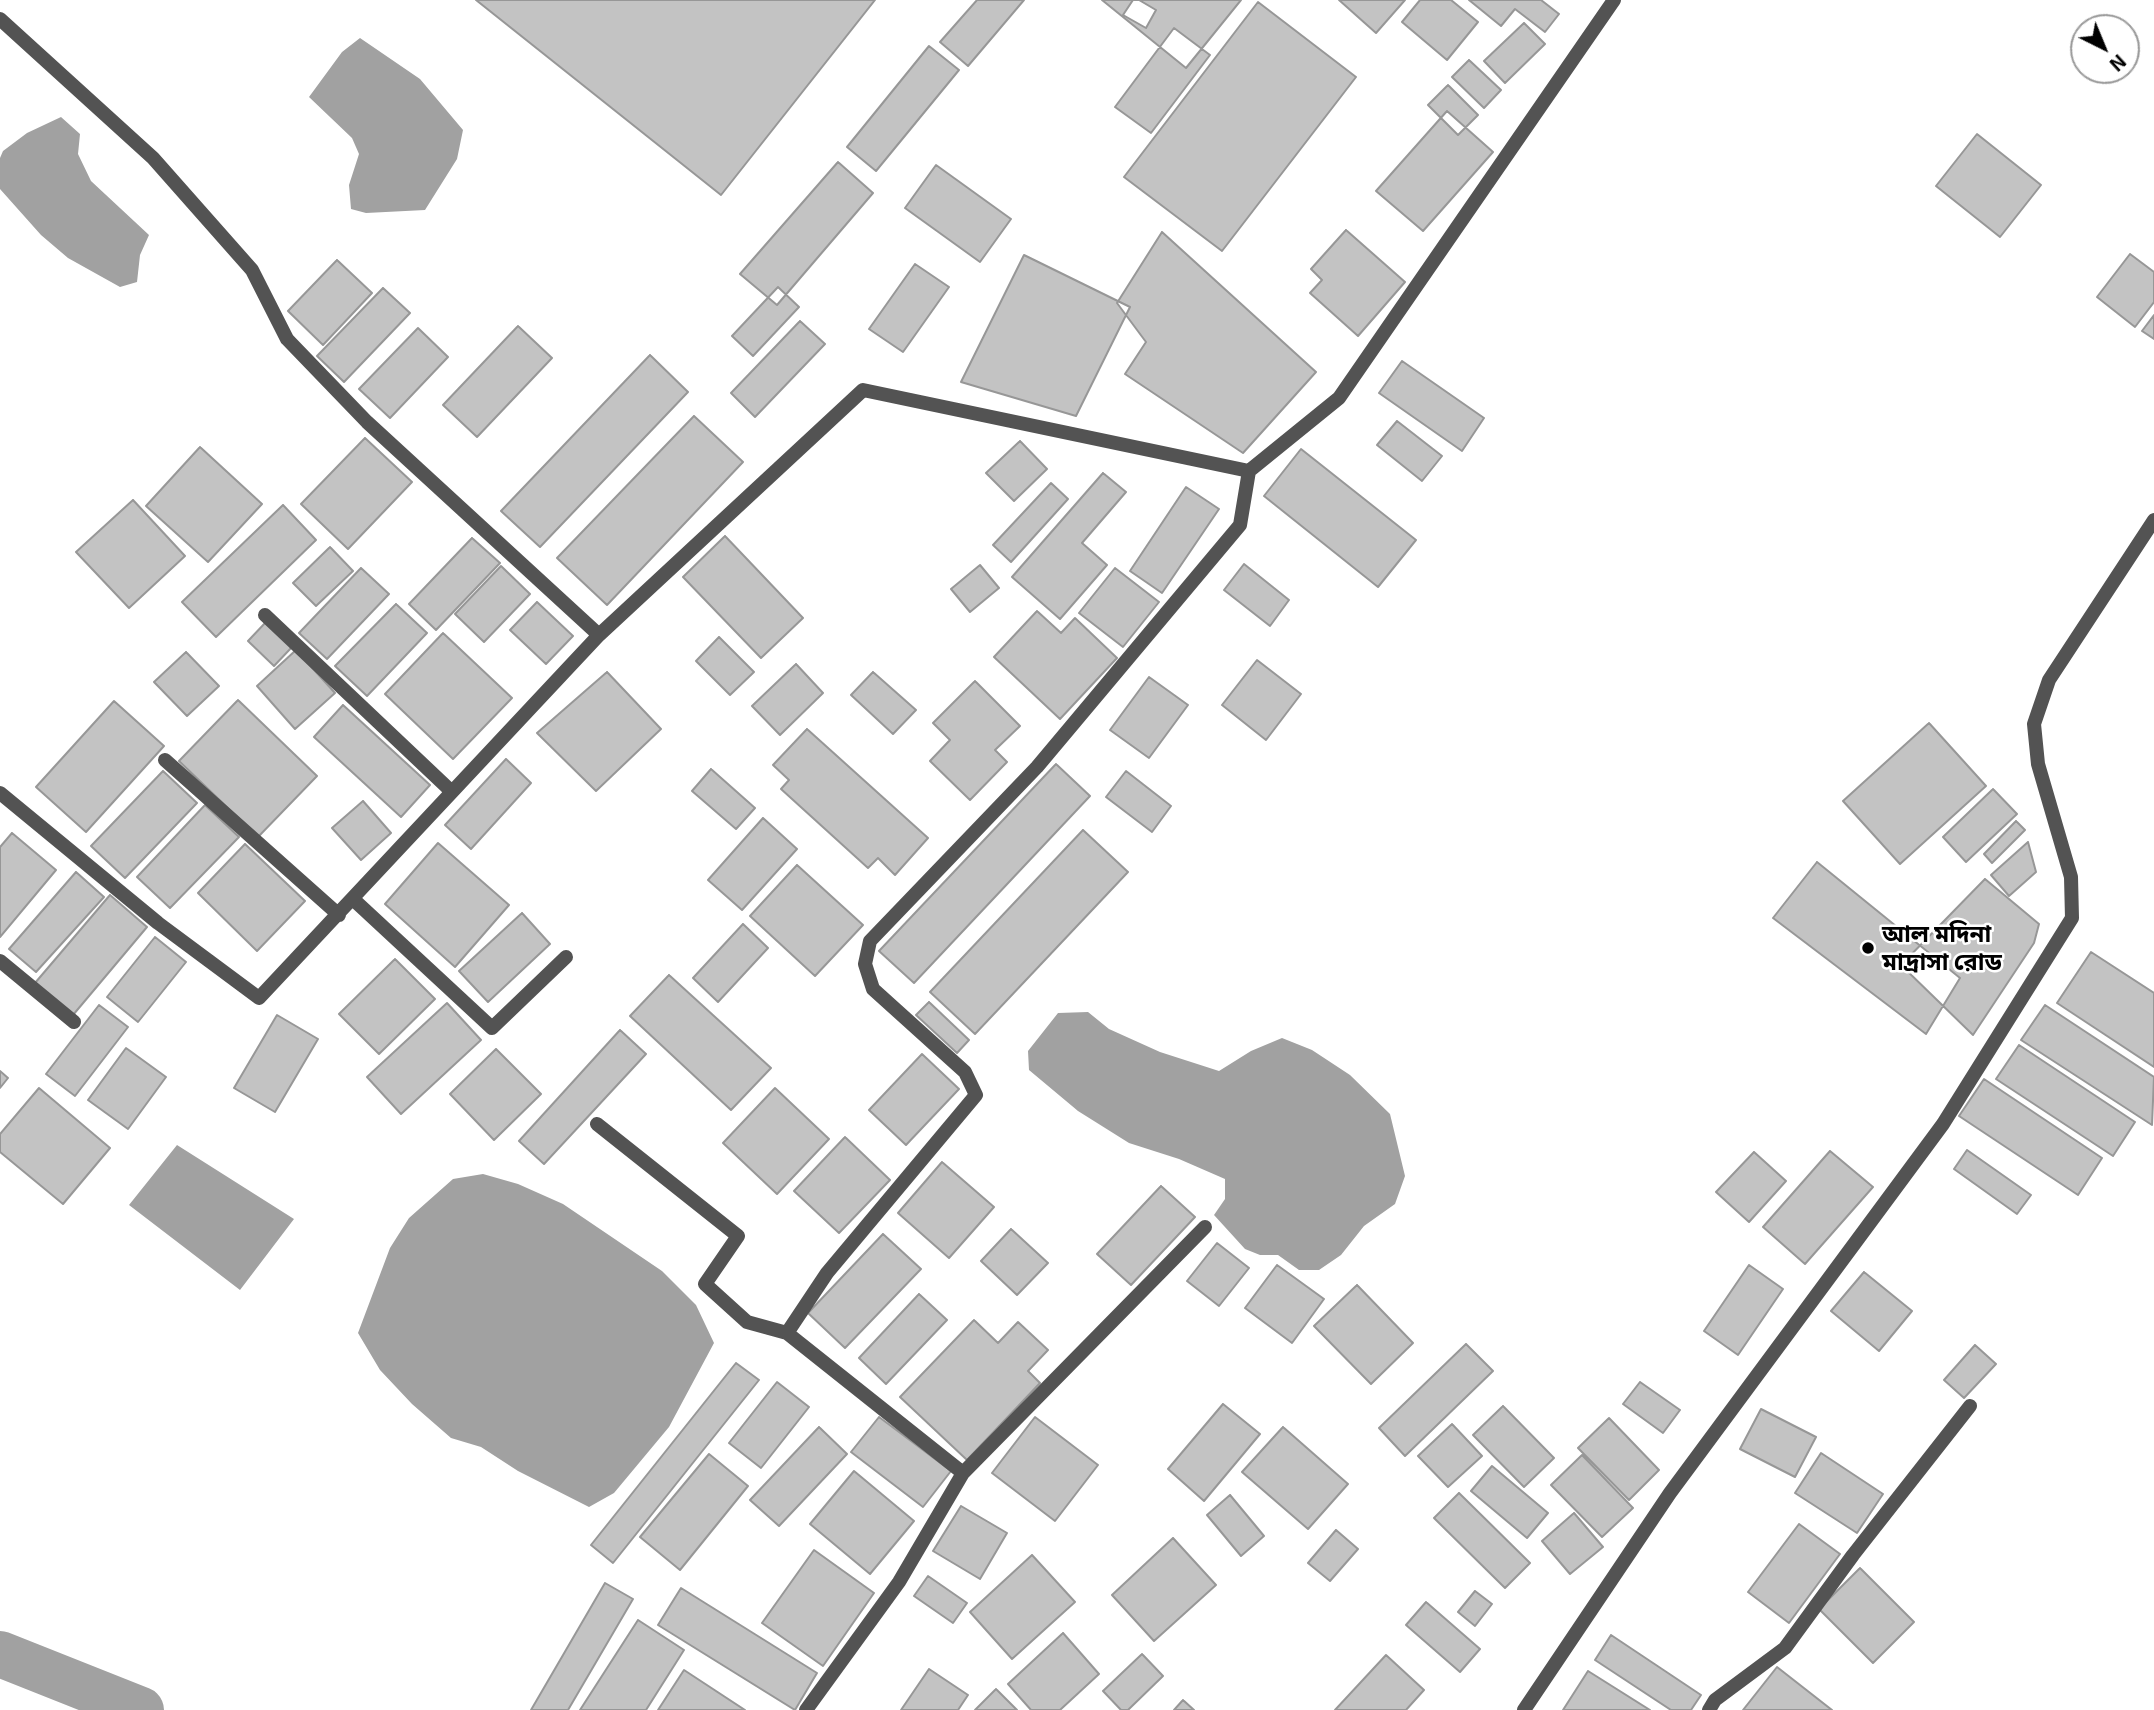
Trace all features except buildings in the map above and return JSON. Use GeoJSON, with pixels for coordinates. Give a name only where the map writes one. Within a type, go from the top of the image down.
{"type":"FeatureCollection","features":[{"type":"Feature","properties":{"kind":"street"},"geometry":{"type":"LineString","coordinates":[[787,1334],[827,1272],[976,1095],[965,1072],[873,989],[865,964],[870,941],[1037,767],[1240,525],[1249,471],[1339,398],[1614,0]]}},
{"type":"Feature","properties":{"kind":"street"},"geometry":{"type":"LineString","coordinates":[[0,19],[153,158],[252,270],[287,339],[367,422],[599,635]]}},
{"type":"Feature","properties":{"kind":"street"},"geometry":{"type":"LineString","coordinates":[[0,793],[158,923],[260,998],[599,635],[863,390],[1249,471]]}},
{"type":"Feature","properties":{"kind":"street"},"geometry":{"type":"LineString","coordinates":[[1524,1710],[1670,1493],[1943,1124],[2072,918],[2071,877],[2038,764],[2034,723],[2049,680],[2154,520]]}},
{"type":"Feature","properties":{"kind":"street"},"geometry":{"type":"LineString","coordinates":[[265,615],[451,791]]}},
{"type":"Feature","properties":{"kind":"street"},"geometry":{"type":"LineString","coordinates":[[165,760],[339,915]]}},
{"type":"Feature","properties":{"kind":"street"},"geometry":{"type":"LineString","coordinates":[[354,900],[492,1028],[566,957]]}},
{"type":"Feature","properties":{"kind":"street"},"geometry":{"type":"LineString","coordinates":[[0,961],[74,1022]]}},
{"type":"Feature","properties":{"kind":"street"},"geometry":{"type":"LineString","coordinates":[[597,1124],[738,1236],[705,1284],[747,1322],[787,1334],[963,1473]]}},
{"type":"Feature","properties":{"kind":"street"},"geometry":{"type":"LineString","coordinates":[[806,1710],[899,1582],[963,1473],[1205,1227]]}},
{"type":"Feature","properties":{"kind":"street"},"geometry":{"type":"LineString","coordinates":[[1709,1710],[1716,1700],[1785,1648],[1853,1555],[1970,1406]]}},
{"type":"Feature","properties":{"kind":"shaded area"},"geometry":{"type":"Polygon","coordinates":[[[360,38],[420,79],[463,130],[457,159],[425,210],[366,213],[351,209],[349,185],[359,154],[352,138],[309,97],[342,52],[360,38]]]}},
{"type":"Feature","properties":{"kind":"shaded area"},"geometry":{"type":"Polygon","coordinates":[[[61,117],[80,134],[78,154],[91,181],[149,235],[140,255],[137,282],[120,287],[68,258],[41,235],[0,189],[0,158],[3,151],[27,133],[61,117]]]}},
{"type":"Feature","properties":{"kind":"shaded area"},"geometry":{"type":"Polygon","coordinates":[[[1088,1012],[1109,1029],[1160,1052],[1219,1071],[1251,1051],[1282,1038],[1312,1050],[1350,1075],[1390,1114],[1405,1176],[1395,1204],[1364,1226],[1341,1255],[1319,1270],[1299,1270],[1278,1255],[1260,1255],[1245,1249],[1214,1215],[1225,1199],[1225,1179],[1179,1159],[1129,1143],[1078,1111],[1029,1070],[1028,1051],[1058,1013],[1088,1012]]]}},
{"type":"Feature","properties":{"kind":"shaded area"},"geometry":{"type":"Polygon","coordinates":[[[177,1145],[294,1219],[240,1290],[129,1205],[177,1145]]]}},
{"type":"Feature","properties":{"kind":"shaded area"},"geometry":{"type":"Polygon","coordinates":[[[483,1174],[518,1184],[563,1204],[662,1271],[696,1305],[714,1343],[669,1427],[614,1493],[589,1507],[518,1471],[481,1447],[451,1438],[412,1404],[380,1370],[358,1333],[390,1248],[409,1218],[453,1179],[483,1174]]]}},
{"type":"Feature","properties":{"kind":"waterway"},"geometry":{"type":"LineString","coordinates":[[0,1654],[141,1710]]}},
{"type":"Feature","properties":{"kind":"place","name":"আল মদিনা মাদ্রাসা রোড"},"geometry":{"type":"Point","coordinates":[1868,948]}}]}
